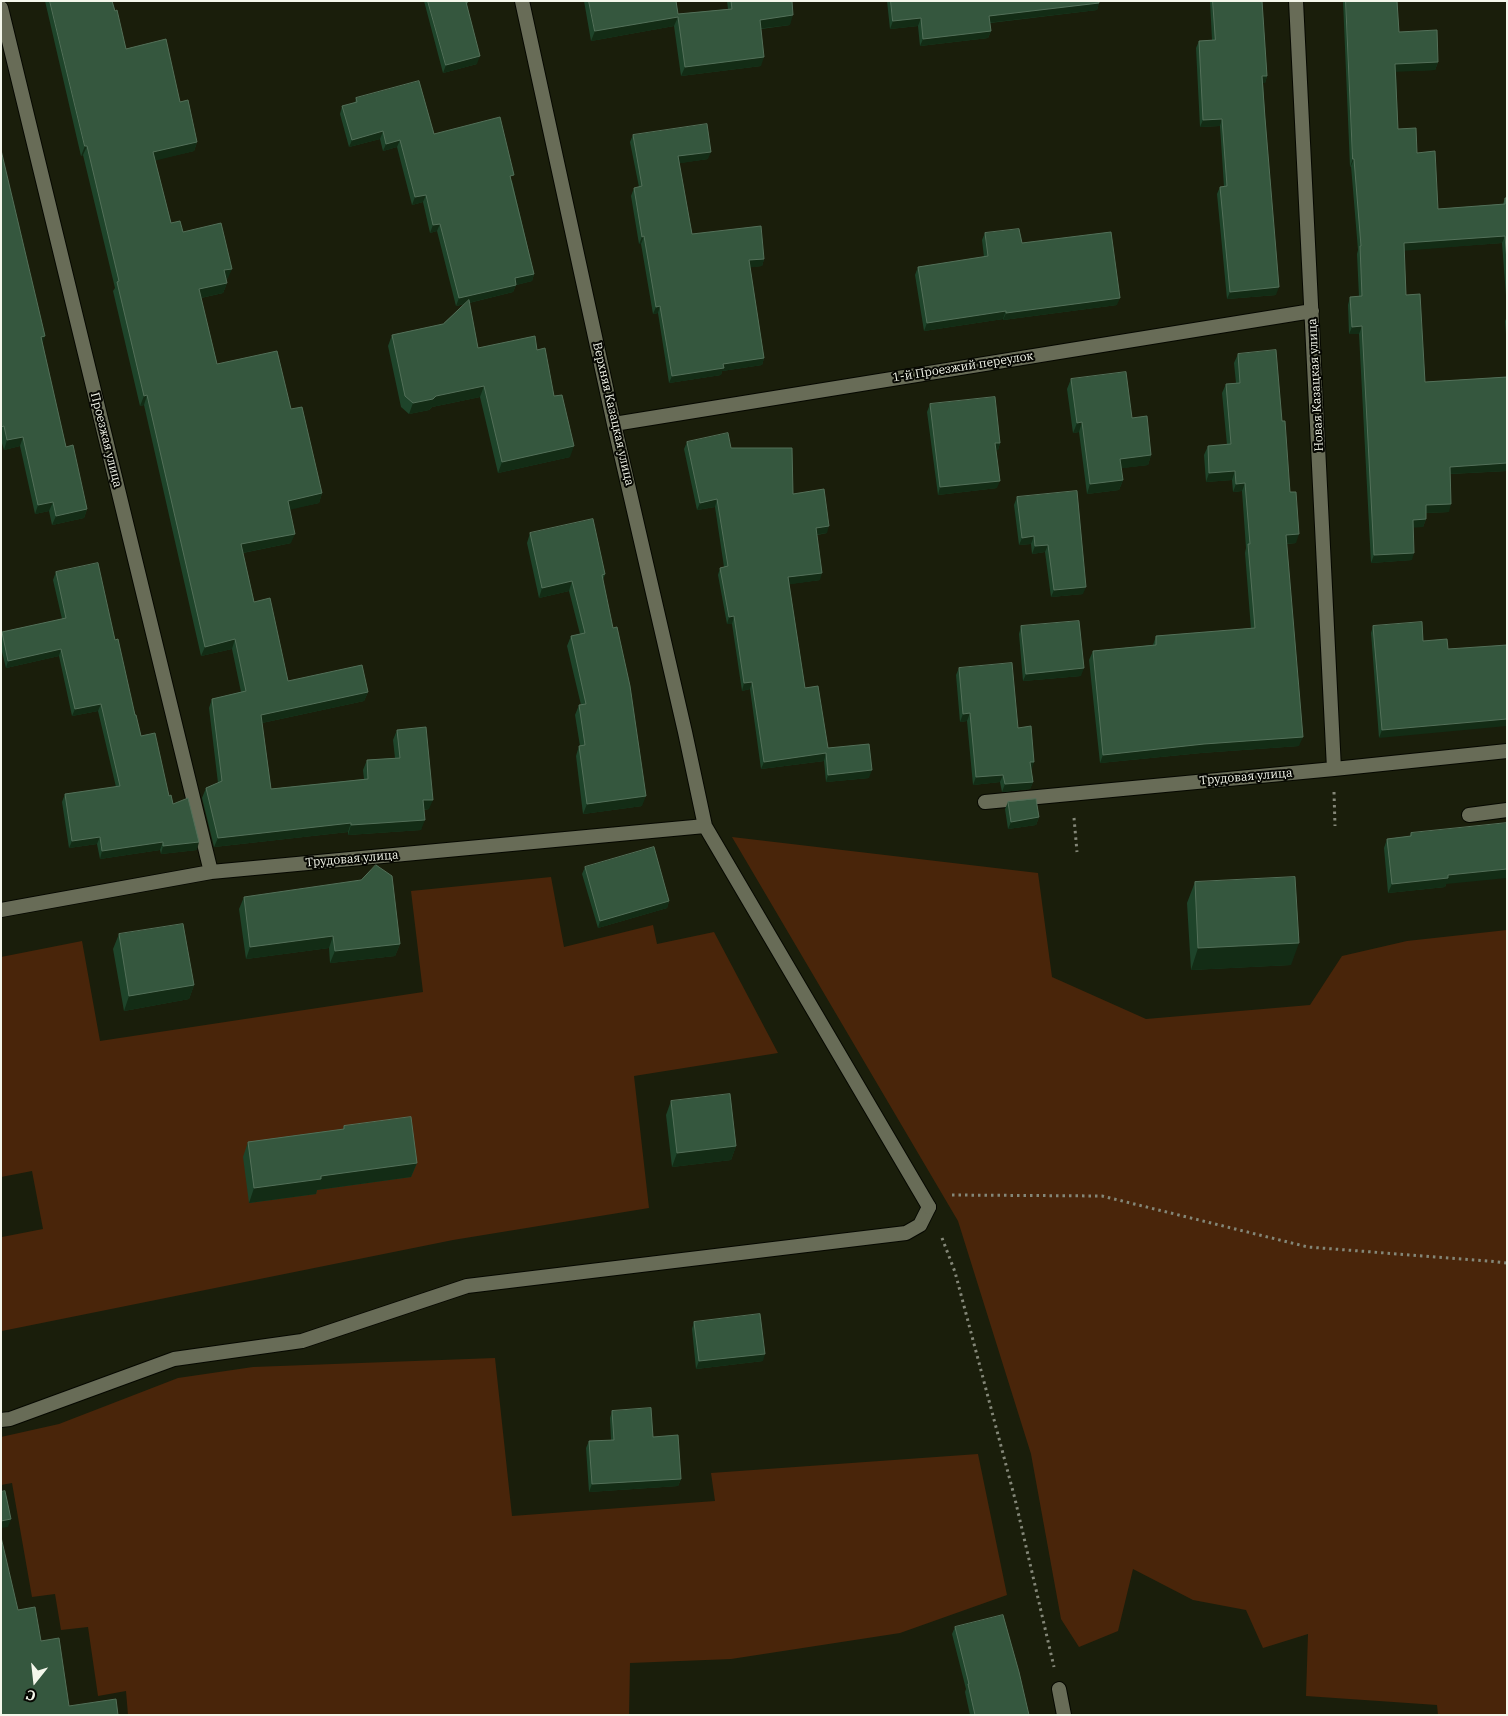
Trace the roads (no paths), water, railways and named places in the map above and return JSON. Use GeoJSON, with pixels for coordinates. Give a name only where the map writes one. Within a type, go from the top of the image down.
{"type":"FeatureCollection","features":[{"type":"Feature","properties":{"kind":"street","name":"Верхняя Казацкая улица"},"geometry":{"type":"LineString","coordinates":[[1,1420],[10,1419],[76,1397],[174,1360],[302,1341],[467,1286],[906,1233],[920,1225],[929,1207],[705,826],[683,722],[614,424],[522,1]]}},
{"type":"Feature","properties":{"kind":"street","name":"Новая Казацкая улица"},"geometry":{"type":"LineString","coordinates":[[1296,1],[1334,769]]}},
{"type":"Feature","properties":{"kind":"street","name":"Проезжая улица"},"geometry":{"type":"LineString","coordinates":[[1,8],[211,872]]}},
{"type":"Feature","properties":{"kind":"street","name":"1-й Проезжий переулок"},"geometry":{"type":"LineString","coordinates":[[614,424],[1312,311]]}},
{"type":"Feature","properties":{"kind":"street","name":"Трудовая улица"},"geometry":{"type":"LineString","coordinates":[[985,802],[1507,751]]}},
{"type":"Feature","properties":{"kind":"street"},"geometry":{"type":"LineString","coordinates":[[1469,814],[1507,810]]}},
{"type":"Feature","properties":{"kind":"street","name":"Трудовая улица"},"geometry":{"type":"LineString","coordinates":[[1,910],[211,872],[705,826]]}},
{"type":"Feature","properties":{"kind":"street"},"geometry":{"type":"LineString","coordinates":[[1059,1690],[1064,1715]]}}]}
